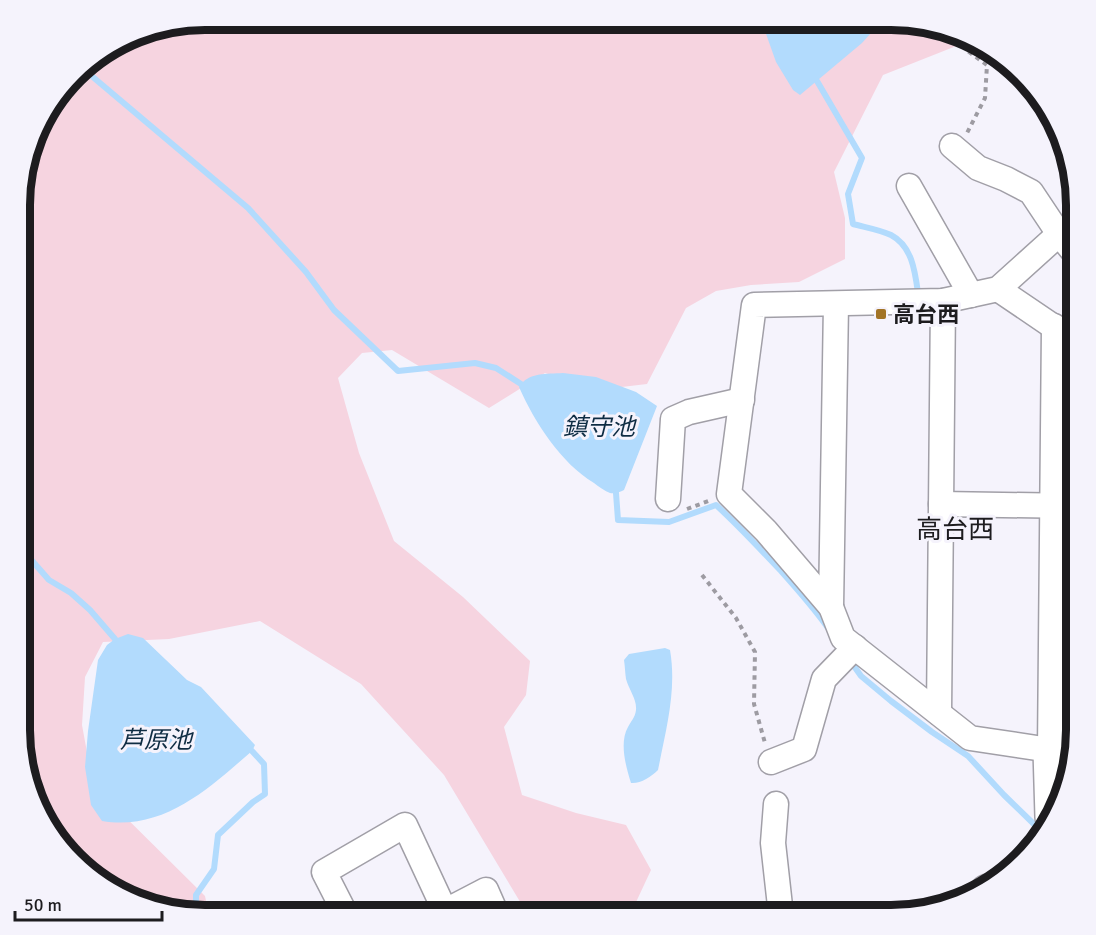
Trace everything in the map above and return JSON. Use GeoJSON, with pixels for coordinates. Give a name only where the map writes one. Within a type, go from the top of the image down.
{"type":"FeatureCollection","features":[{"type":"Feature","properties":{"kind":"street"},"geometry":{"type":"LineString","coordinates":[[952,146],[978,168],[1030,192],[1066,243]]}},
{"type":"Feature","properties":{"kind":"street"},"geometry":{"type":"LineString","coordinates":[[909,186],[971,295]]}},
{"type":"Feature","properties":{"kind":"street"},"geometry":{"type":"LineString","coordinates":[[1059,234],[998,289],[943,301],[754,305],[729,494],[766,531],[831,607],[843,638],[970,738],[1061,750]]}},
{"type":"Feature","properties":{"kind":"street"},"geometry":{"type":"LineString","coordinates":[[998,289],[1066,335]]}},
{"type":"Feature","properties":{"kind":"street"},"geometry":{"type":"LineString","coordinates":[[939,713],[943,301]]}},
{"type":"Feature","properties":{"kind":"street"},"geometry":{"type":"LineString","coordinates":[[831,607],[836,304]]}},
{"type":"Feature","properties":{"kind":"street"},"geometry":{"type":"LineString","coordinates":[[1054,326],[1052,506],[1061,750],[1056,790]]}},
{"type":"Feature","properties":{"kind":"street"},"geometry":{"type":"LineString","coordinates":[[668,499],[673,419],[689,412],[742,400]]}},
{"type":"Feature","properties":{"kind":"street"},"geometry":{"type":"LineString","coordinates":[[941,504],[1066,506]]}},
{"type":"Feature","properties":{"kind":"street"},"geometry":{"type":"LineString","coordinates":[[771,762],[804,749],[824,680],[855,647]]}},
{"type":"Feature","properties":{"kind":"street"},"geometry":{"type":"LineString","coordinates":[[776,804],[773,843],[780,905]]}},
{"type":"Feature","properties":{"kind":"street"},"geometry":{"type":"LineString","coordinates":[[341,905],[324,872],[405,825],[439,905]]}},
{"type":"Feature","properties":{"kind":"street"},"geometry":{"type":"LineString","coordinates":[[457,905],[486,890],[493,905]]}},
{"type":"Feature","properties":{"kind":"path"},"geometry":{"type":"LineString","coordinates":[[952,146],[969,132],[985,98],[987,65],[963,45]]}},
{"type":"Feature","properties":{"kind":"path"},"geometry":{"type":"LineString","coordinates":[[668,499],[680,512],[729,494]]}},
{"type":"Feature","properties":{"kind":"path"},"geometry":{"type":"LineString","coordinates":[[702,575],[736,618],[755,652],[754,704],[771,762]]}},
{"type":"Feature","properties":{"kind":"shaded area"},"geometry":{"type":"Polygon","coordinates":[[[205,30],[902,30],[925,33],[961,44],[883,75],[834,172],[845,218],[845,259],[799,282],[751,285],[716,291],[686,308],[647,384],[596,390],[545,373],[489,408],[392,350],[362,353],[338,378],[359,453],[394,541],[463,597],[530,661],[526,695],[504,727],[522,795],[576,813],[626,825],[651,870],[635,905],[522,905],[444,775],[361,684],[260,621],[169,639],[103,642],[85,677],[82,725],[93,785],[205,896],[207,905],[171,902],[138,892],[98,869],[81,854],[59,827],[39,786],[33,764],[30,741],[31,182],[39,149],[48,128],[66,98],[81,81],[117,53],[149,39],[182,31],[205,30]]]}},
{"type":"Feature","properties":{"kind":"water"},"geometry":{"type":"Polygon","coordinates":[[[874,30],[862,43],[800,95],[793,90],[776,62],[765,31],[874,30]]]}},
{"type":"Feature","properties":{"kind":"water","name":"鎮守池"},"geometry":{"type":"Polygon","coordinates":[[[563,373],[596,377],[636,392],[657,406],[624,490],[616,493],[608,492],[571,465],[541,428],[519,387],[533,376],[563,373]]]}},
{"type":"Feature","properties":{"kind":"water","name":"芦原池"},"geometry":{"type":"Polygon","coordinates":[[[128,634],[143,638],[187,680],[201,687],[255,745],[252,751],[219,779],[184,804],[145,820],[102,821],[91,805],[85,767],[88,731],[98,660],[107,645],[128,634]]]}},
{"type":"Feature","properties":{"kind":"water"},"geometry":{"type":"Polygon","coordinates":[[[665,648],[670,650],[672,680],[667,725],[658,770],[645,780],[631,783],[624,755],[624,740],[625,733],[635,715],[636,706],[626,679],[624,660],[629,654],[665,648]]]}},
{"type":"Feature","properties":{"kind":"waterway"},"geometry":{"type":"LineString","coordinates":[[89,74],[248,208],[306,272],[334,310],[398,371],[475,363],[496,368],[521,384]]}},
{"type":"Feature","properties":{"kind":"waterway"},"geometry":{"type":"LineString","coordinates":[[817,81],[862,158],[848,194],[853,224],[887,233],[904,246],[914,268],[918,293]]}},
{"type":"Feature","properties":{"kind":"waterway"},"geometry":{"type":"LineString","coordinates":[[616,493],[618,520],[669,522],[716,505],[781,571],[828,628]]}},
{"type":"Feature","properties":{"kind":"waterway"},"geometry":{"type":"LineString","coordinates":[[30,558],[49,580],[71,593],[90,610],[115,639]]}},
{"type":"Feature","properties":{"kind":"waterway"},"geometry":{"type":"LineString","coordinates":[[849,659],[861,676],[891,701],[968,756],[1037,827]]}},
{"type":"Feature","properties":{"kind":"waterway"},"geometry":{"type":"LineString","coordinates":[[196,905],[196,895],[214,869],[218,835],[253,802],[265,794],[264,764],[252,751]]}},
{"type":"Feature","properties":{"kind":"place","name":"高台西"},"geometry":{"type":"Point","coordinates":[881,314]}},
{"type":"Feature","properties":{"kind":"district","name":"高台西"},"geometry":{"type":"Point","coordinates":[955,529]}}]}
